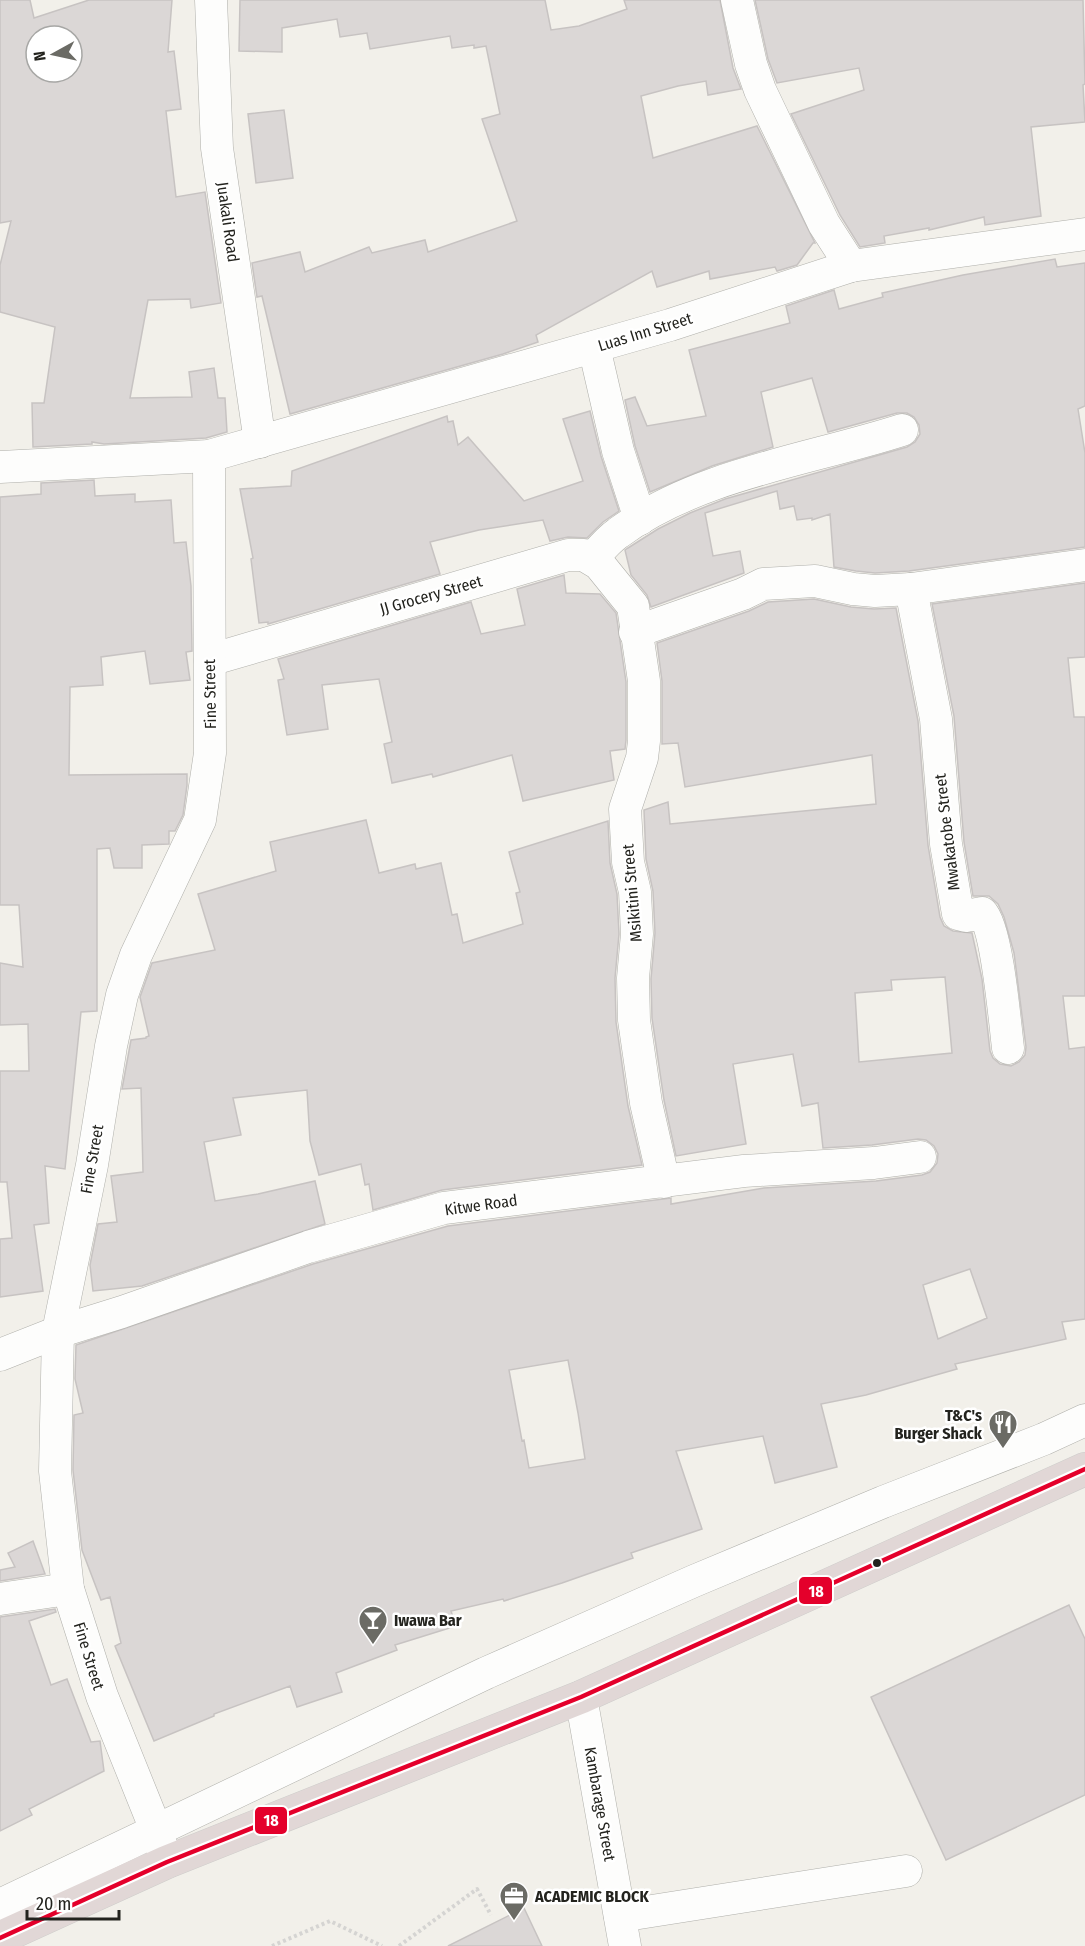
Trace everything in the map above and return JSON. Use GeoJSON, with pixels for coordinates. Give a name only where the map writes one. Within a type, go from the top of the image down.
{"type":"FeatureCollection","features":[{"type":"Feature","properties":{"kind":"highway"},"geometry":{"type":"LineString","coordinates":[[0,1938],[167,1862],[581,1697],[1085,1469]]}},
{"type":"Feature","properties":{"kind":"street","name":"Juakali Road"},"geometry":{"type":"LineString","coordinates":[[212,0],[217,148],[260,442]]}},
{"type":"Feature","properties":{"kind":"street"},"geometry":{"type":"LineString","coordinates":[[737,0],[751,64],[768,109],[824,224],[851,266]]}},
{"type":"Feature","properties":{"kind":"street","name":"Luas Inn Street"},"geometry":{"type":"LineString","coordinates":[[0,466],[209,456],[670,325],[851,266],[1085,234]]}},
{"type":"Feature","properties":{"kind":"street"},"geometry":{"type":"LineString","coordinates":[[594,347],[618,451],[640,519]]}},
{"type":"Feature","properties":{"kind":"street"},"geometry":{"type":"LineString","coordinates":[[902,430],[768,467],[697,491],[653,511],[616,534],[592,559],[599,564],[634,619],[743,594],[763,584],[815,581],[875,591],[911,589],[1085,565]]}},
{"type":"Feature","properties":{"kind":"street","name":"Fine Street"},"geometry":{"type":"LineString","coordinates":[[167,1862],[102,1696],[68,1589],[55,1471],[58,1332],[92,1165],[111,1046],[122,995],[136,955],[200,820],[210,753],[209,456]]}},
{"type":"Feature","properties":{"kind":"street","name":"JJ Grocery Street"},"geometry":{"type":"LineString","coordinates":[[210,660],[568,555],[576,554],[592,559]]}},
{"type":"Feature","properties":{"kind":"street","name":"Mwakatobe Street"},"geometry":{"type":"LineString","coordinates":[[911,589],[936,719],[946,844],[958,914],[966,916],[982,913],[987,919],[996,956],[1008,1048]]}},
{"type":"Feature","properties":{"kind":"street","name":"Msikitini Street"},"geometry":{"type":"LineString","coordinates":[[634,619],[644,681],[642,758],[625,809],[628,862],[635,892],[637,934],[633,978],[634,1010],[645,1103],[664,1182]]}},
{"type":"Feature","properties":{"kind":"street","name":"Kitwe Road"},"geometry":{"type":"LineString","coordinates":[[0,1355],[58,1332],[308,1247],[444,1208],[744,1171],[874,1163],[920,1156]]}},
{"type":"Feature","properties":{"kind":"street"},"geometry":{"type":"LineString","coordinates":[[0,1905],[486,1673],[694,1581],[883,1502],[1044,1439],[1085,1420]]}},
{"type":"Feature","properties":{"kind":"street"},"geometry":{"type":"LineString","coordinates":[[0,1599],[68,1589]]}},
{"type":"Feature","properties":{"kind":"street","name":"Kambarage Street"},"geometry":{"type":"LineString","coordinates":[[581,1697],[622,1931]]}},
{"type":"Feature","properties":{"kind":"street"},"geometry":{"type":"LineString","coordinates":[[622,1931],[906,1871]]}},
{"type":"Feature","properties":{"kind":"path"},"geometry":{"type":"LineString","coordinates":[[399,1946],[477,1889],[492,1915]]}},
{"type":"Feature","properties":{"kind":"path"},"geometry":{"type":"LineString","coordinates":[[272,1946],[330,1921],[382,1946]]}},
{"type":"Feature","properties":{"kind":"building"},"geometry":{"type":"Polygon","coordinates":[[[0,0],[30,0],[34,18],[89,0],[172,0],[168,52],[174,51],[181,109],[166,111],[176,197],[205,192],[221,303],[191,308],[190,299],[148,300],[130,398],[192,397],[189,372],[214,368],[218,398],[225,398],[227,432],[206,438],[104,444],[92,442],[92,444],[33,447],[32,403],[44,403],[55,327],[0,312],[0,265],[11,221],[0,223],[0,0]]]}},
{"type":"Feature","properties":{"kind":"building"},"geometry":{"type":"Polygon","coordinates":[[[240,0],[545,0],[551,30],[579,26],[627,9],[624,0],[720,0],[733,68],[741,89],[708,95],[706,81],[641,96],[653,158],[757,126],[815,243],[797,265],[777,271],[775,267],[710,279],[709,271],[657,287],[652,271],[536,335],[538,342],[290,414],[262,296],[257,297],[252,263],[300,252],[305,272],[369,247],[372,253],[425,240],[428,252],[517,221],[482,119],[500,114],[486,46],[452,48],[450,36],[370,49],[367,33],[340,37],[337,19],[282,28],[282,52],[239,51],[240,0]]]}},
{"type":"Feature","properties":{"kind":"building"},"geometry":{"type":"Polygon","coordinates":[[[755,0],[1083,0],[1085,122],[1031,127],[1041,216],[985,225],[984,217],[929,230],[929,228],[884,236],[885,243],[860,247],[840,215],[791,114],[864,90],[859,68],[777,83],[768,59],[755,0]]]}},
{"type":"Feature","properties":{"kind":"building"},"geometry":{"type":"Polygon","coordinates":[[[284,110],[293,178],[256,183],[248,114],[284,110]]]}},
{"type":"Feature","properties":{"kind":"building"},"geometry":{"type":"Polygon","coordinates":[[[1055,259],[1057,267],[1085,263],[1085,406],[1078,409],[1085,453],[1085,547],[909,571],[875,573],[834,567],[830,514],[812,520],[812,518],[797,520],[794,506],[780,509],[777,491],[705,513],[713,556],[740,551],[744,573],[651,607],[647,595],[631,575],[625,550],[658,529],[725,499],[907,447],[915,442],[920,434],[919,425],[914,417],[907,413],[897,413],[828,432],[812,378],[761,392],[773,447],[712,466],[650,492],[635,446],[625,400],[635,397],[647,426],[706,416],[689,350],[790,323],[786,306],[834,290],[839,309],[883,297],[882,293],[963,275],[1055,259]]]}},
{"type":"Feature","properties":{"kind":"building"},"geometry":{"type":"Polygon","coordinates":[[[590,411],[601,456],[619,511],[603,522],[587,538],[568,537],[550,541],[543,520],[479,530],[430,542],[440,574],[268,624],[268,622],[259,623],[251,559],[253,558],[240,489],[291,486],[292,471],[447,416],[448,422],[453,421],[458,445],[468,437],[524,501],[583,481],[563,419],[590,411]]]}},
{"type":"Feature","properties":{"kind":"building"},"geometry":{"type":"Polygon","coordinates":[[[94,480],[95,496],[135,494],[135,502],[171,500],[174,543],[186,542],[191,586],[192,651],[186,652],[190,680],[150,684],[145,651],[101,657],[103,685],[70,687],[69,775],[187,774],[187,785],[183,815],[175,831],[169,831],[169,844],[142,845],[142,868],[114,868],[110,848],[97,849],[97,1011],[81,1012],[65,1169],[45,1166],[49,1223],[34,1225],[43,1291],[0,1297],[0,1239],[12,1238],[7,1182],[0,1182],[0,1071],[29,1071],[28,1024],[0,1025],[0,963],[23,967],[19,905],[0,905],[0,497],[41,494],[41,483],[94,480]]]}},
{"type":"Feature","properties":{"kind":"building"},"geometry":{"type":"Polygon","coordinates":[[[564,575],[566,593],[600,594],[616,613],[626,682],[626,740],[625,749],[610,751],[614,780],[523,801],[512,755],[433,777],[432,774],[392,783],[384,744],[392,742],[379,679],[322,685],[328,729],[287,735],[278,680],[284,679],[278,659],[471,602],[481,634],[525,625],[517,589],[564,575]]]}},
{"type":"Feature","properties":{"kind":"building"},"geometry":{"type":"Polygon","coordinates":[[[1085,583],[1085,657],[1068,658],[1074,717],[1085,717],[1085,996],[1063,996],[1069,1049],[1085,1047],[1085,1319],[1062,1322],[1066,1339],[955,1364],[957,1369],[866,1395],[821,1404],[837,1467],[775,1483],[763,1436],[676,1451],[702,1529],[631,1553],[633,1558],[562,1583],[504,1601],[503,1599],[451,1611],[456,1626],[395,1645],[397,1650],[336,1673],[342,1692],[297,1707],[290,1686],[214,1714],[214,1716],[154,1741],[115,1646],[121,1643],[110,1597],[101,1600],[82,1550],[73,1470],[74,1415],[83,1413],[75,1379],[76,1345],[313,1264],[448,1226],[671,1198],[671,1204],[764,1188],[876,1181],[922,1175],[930,1172],[937,1163],[938,1154],[934,1146],[926,1140],[823,1148],[818,1103],[802,1106],[793,1054],[733,1064],[746,1144],[676,1156],[664,1100],[652,1018],[651,979],[655,933],[653,891],[646,859],[644,810],[668,802],[670,824],[876,804],[872,755],[685,787],[678,743],[662,744],[662,681],[657,643],[749,611],[768,602],[814,599],[851,607],[896,608],[918,721],[928,845],[940,917],[944,926],[953,931],[972,933],[982,979],[990,1051],[993,1058],[1000,1064],[1011,1066],[1025,1055],[1026,1047],[1014,953],[1004,917],[998,904],[989,896],[973,896],[964,842],[954,716],[932,604],[1085,583]],[[945,977],[891,980],[892,990],[855,993],[859,1062],[952,1053],[945,977]],[[970,1269],[923,1285],[938,1339],[987,1318],[970,1269]],[[568,1360],[509,1370],[529,1468],[585,1459],[568,1360]]]}},
{"type":"Feature","properties":{"kind":"building"},"geometry":{"type":"Polygon","coordinates":[[[366,820],[379,873],[415,864],[416,869],[441,863],[452,915],[457,914],[463,943],[523,924],[516,893],[520,892],[509,852],[608,821],[610,863],[617,894],[619,934],[615,978],[616,1022],[628,1106],[642,1165],[442,1190],[373,1210],[369,1184],[365,1185],[361,1164],[319,1175],[310,1141],[307,1090],[233,1098],[241,1135],[204,1142],[215,1201],[315,1181],[325,1224],[142,1286],[93,1291],[90,1265],[98,1224],[117,1222],[111,1176],[143,1172],[141,1088],[122,1089],[131,1040],[149,1036],[140,997],[152,963],[215,950],[198,894],[276,871],[270,842],[366,820]]]}},
{"type":"Feature","properties":{"kind":"building"},"geometry":{"type":"Polygon","coordinates":[[[33,1541],[45,1574],[0,1581],[0,1570],[15,1567],[8,1553],[33,1541]]]}},
{"type":"Feature","properties":{"kind":"building"},"geometry":{"type":"Polygon","coordinates":[[[1069,1605],[1085,1639],[1085,1795],[946,1860],[871,1697],[1069,1605]]]}},
{"type":"Feature","properties":{"kind":"building"},"geometry":{"type":"Polygon","coordinates":[[[55,1609],[56,1612],[29,1621],[51,1685],[67,1679],[91,1742],[100,1741],[104,1771],[29,1809],[32,1815],[0,1831],[0,1617],[55,1609]]]}},
{"type":"Feature","properties":{"kind":"building","name":"ACADEMIC BLOCK"},"geometry":{"type":"Polygon","coordinates":[[[524,1908],[542,1946],[448,1946],[524,1908]]]}},
{"type":"Feature","properties":{"kind":"transit line","name":"18"},"geometry":{"type":"LineString","coordinates":[[0,1938],[167,1862],[581,1697],[1085,1469]]}},
{"type":"Feature","properties":{"kind":"place","name":"T&C's Burger Shack"},"geometry":{"type":"Point","coordinates":[1003,1450]}},
{"type":"Feature","properties":{"kind":"place","name":"Iwawa Bar"},"geometry":{"type":"Point","coordinates":[373,1646]}},
{"type":"Feature","properties":{"kind":"place","name":"ACADEMIC BLOCK"},"geometry":{"type":"Point","coordinates":[514,1922]}}]}
